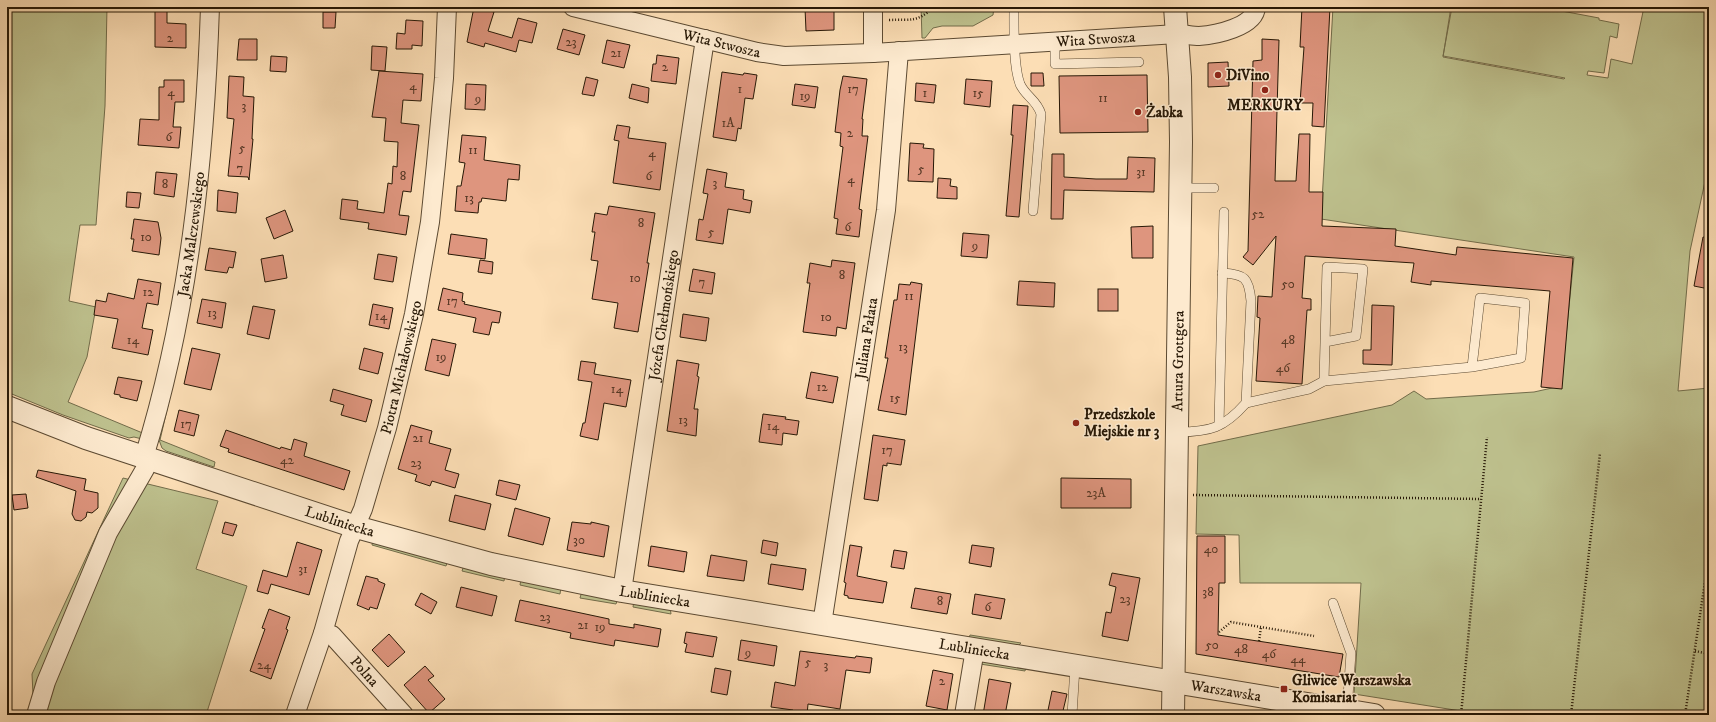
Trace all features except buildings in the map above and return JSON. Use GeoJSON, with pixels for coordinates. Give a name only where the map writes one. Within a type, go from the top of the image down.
{"type":"FeatureCollection","features":[{"type":"Feature","properties":{"kind":"street","name":"Jacka Malczewskiego"},"geometry":{"type":"LineString","coordinates":[[146,458],[171,351],[192,231],[202,145],[210,7]]}},
{"type":"Feature","properties":{"kind":"street","name":"Piotra Michałowskiego"},"geometry":{"type":"LineString","coordinates":[[295,715],[323,633],[349,541],[362,514],[387,428],[407,344],[423,266],[436,164],[444,78],[447,7]]}},
{"type":"Feature","properties":{"kind":"street","name":"Wita Stwosza"},"geometry":{"type":"LineString","coordinates":[[573,7],[757,52],[784,56],[873,53],[1177,34],[1198,36],[1242,25],[1254,16],[1256,7]]}},
{"type":"Feature","properties":{"kind":"street","name":"Artura Grottgera"},"geometry":{"type":"LineString","coordinates":[[1173,715],[1181,188],[1180,77],[1175,7]]}},
{"type":"Feature","properties":{"kind":"street"},"geometry":{"type":"LineString","coordinates":[[873,14],[873,53]]}},
{"type":"Feature","properties":{"kind":"street","name":"Józefa Chełmońskiego"},"geometry":{"type":"LineString","coordinates":[[622,592],[705,39]]}},
{"type":"Feature","properties":{"kind":"street","name":"Juliana Fałata"},"geometry":{"type":"LineString","coordinates":[[822,624],[886,210],[899,51]]}},
{"type":"Feature","properties":{"kind":"street","name":"Lubliniecka"},"geometry":{"type":"LineString","coordinates":[[7,407],[86,438],[356,527],[491,564],[622,592],[975,649],[1173,683]]}},
{"type":"Feature","properties":{"kind":"street"},"geometry":{"type":"LineString","coordinates":[[36,715],[46,682],[108,533],[145,469],[146,458]]}},
{"type":"Feature","properties":{"kind":"street","name":"Polna"},"geometry":{"type":"LineString","coordinates":[[323,633],[332,635],[404,715]]}},
{"type":"Feature","properties":{"kind":"street"},"geometry":{"type":"LineString","coordinates":[[964,715],[975,649]]}},
{"type":"Feature","properties":{"kind":"street","name":"Warszawska"},"geometry":{"type":"LineString","coordinates":[[1173,683],[1374,715]]}},
{"type":"Feature","properties":{"kind":"lane"},"geometry":{"type":"LineString","coordinates":[[1014,7],[1014,44],[1020,85],[1039,106],[1041,114],[1033,211]]}},
{"type":"Feature","properties":{"kind":"lane"},"geometry":{"type":"LineString","coordinates":[[1055,42],[1055,64],[1139,62]]}},
{"type":"Feature","properties":{"kind":"lane"},"geometry":{"type":"LineString","coordinates":[[1181,188],[1214,188]]}},
{"type":"Feature","properties":{"kind":"lane"},"geometry":{"type":"LineString","coordinates":[[1219,425],[1224,212]]}},
{"type":"Feature","properties":{"kind":"lane"},"geometry":{"type":"LineString","coordinates":[[1324,382],[1325,342],[1327,267],[1363,269],[1356,336],[1325,342]]}},
{"type":"Feature","properties":{"kind":"lane"},"geometry":{"type":"LineString","coordinates":[[1222,273],[1235,273],[1242,276],[1248,282],[1250,288],[1252,301],[1246,403]]}},
{"type":"Feature","properties":{"kind":"lane"},"geometry":{"type":"LineString","coordinates":[[1178,432],[1201,432],[1219,425],[1233,417],[1246,403],[1309,389],[1324,382],[1472,367],[1521,358],[1525,303],[1480,298],[1472,367]]}},
{"type":"Feature","properties":{"kind":"lane"},"geometry":{"type":"LineString","coordinates":[[1333,602],[1351,653],[1347,711]]}},
{"type":"Feature","properties":{"kind":"lane"},"geometry":{"type":"LineString","coordinates":[[1072,715],[1075,667]]}},
{"type":"Feature","properties":{"kind":"path"},"geometry":{"type":"LineString","coordinates":[[873,14],[917,19],[923,17],[934,7]]}},
{"type":"Feature","properties":{"kind":"path"},"geometry":{"type":"LineString","coordinates":[[1461,715],[1487,437]]}},
{"type":"Feature","properties":{"kind":"path"},"geometry":{"type":"LineString","coordinates":[[1571,715],[1600,453]]}},
{"type":"Feature","properties":{"kind":"path"},"geometry":{"type":"LineString","coordinates":[[1192,495],[1481,500]]}},
{"type":"Feature","properties":{"kind":"path"},"geometry":{"type":"LineString","coordinates":[[1685,715],[1709,555]]}},
{"type":"Feature","properties":{"kind":"path"},"geometry":{"type":"LineString","coordinates":[[1218,632],[1230,622],[1314,636]]}},
{"type":"Feature","properties":{"kind":"path"},"geometry":{"type":"LineString","coordinates":[[1259,641],[1261,627]]}},
{"type":"Feature","properties":{"kind":"path"},"geometry":{"type":"LineString","coordinates":[[1695,651],[1709,654]]}},
{"type":"Feature","properties":{"kind":"green space"},"geometry":{"type":"Polygon","coordinates":[[[7,7],[107,7],[105,106],[96,225],[80,225],[69,301],[96,307],[87,357],[68,402],[145,434],[142,439],[134,437],[129,438],[63,415],[7,392],[7,7]]]}},
{"type":"Feature","properties":{"kind":"green space"},"geometry":{"type":"Polygon","coordinates":[[[921,7],[994,7],[993,15],[973,26],[942,26],[933,28],[925,38],[922,38],[921,7]]]}},
{"type":"Feature","properties":{"kind":"green space"},"geometry":{"type":"Polygon","coordinates":[[[1333,7],[1451,7],[1444,49],[1452,7],[1551,7],[1551,9],[1599,18],[1599,20],[1619,24],[1617,38],[1610,36],[1604,73],[1588,71],[1587,75],[1608,78],[1611,59],[1632,64],[1644,7],[1709,7],[1709,163],[1690,251],[1678,391],[1709,388],[1709,715],[1486,715],[1354,694],[1361,583],[1240,583],[1239,535],[1196,534],[1198,446],[1392,405],[1414,391],[1426,399],[1534,392],[1561,386],[1574,257],[1321,219],[1333,7]],[[1443,56],[1564,79],[1565,78],[1443,56]]]}},
{"type":"Feature","properties":{"kind":"green space"},"geometry":{"type":"Polygon","coordinates":[[[173,384],[160,440],[215,462],[214,467],[166,451],[162,448],[159,440],[157,439],[173,384]]]}},
{"type":"Feature","properties":{"kind":"green space"},"geometry":{"type":"Polygon","coordinates":[[[123,478],[218,501],[196,569],[247,586],[206,715],[34,715],[32,674],[123,478]]]}},
{"type":"Feature","properties":{"kind":"green space"},"geometry":{"type":"Polygon","coordinates":[[[373,539],[448,560],[446,566],[372,545],[373,539]]]}},
{"type":"Feature","properties":{"kind":"green space"},"geometry":{"type":"Polygon","coordinates":[[[464,565],[505,575],[504,581],[462,571],[464,565]]]}},
{"type":"Feature","properties":{"kind":"green space"},"geometry":{"type":"Polygon","coordinates":[[[521,579],[561,587],[560,594],[520,585],[521,579]]]}},
{"type":"Feature","properties":{"kind":"green space"},"geometry":{"type":"Polygon","coordinates":[[[582,591],[618,598],[616,604],[580,598],[582,591]]]}},
{"type":"Feature","properties":{"kind":"green space"},"geometry":{"type":"Polygon","coordinates":[[[634,601],[670,607],[671,614],[633,607],[634,601]]]}},
{"type":"Feature","properties":{"kind":"green space"},"geometry":{"type":"Polygon","coordinates":[[[970,635],[1021,643],[1016,648],[968,640],[970,635]]]}},
{"type":"Feature","properties":{"kind":"green space"},"geometry":{"type":"Polygon","coordinates":[[[982,661],[1026,667],[1025,671],[980,664],[982,661]]]}},
{"type":"Feature","properties":{"kind":"place","name":"DiVino"},"geometry":{"type":"Point","coordinates":[1218,75]}},
{"type":"Feature","properties":{"kind":"place","name":"MERKURY"},"geometry":{"type":"Point","coordinates":[1265,90]}},
{"type":"Feature","properties":{"kind":"place","name":"Żabka"},"geometry":{"type":"Point","coordinates":[1138,112]}},
{"type":"Feature","properties":{"kind":"place","name":"Przedszkole Miejskie nr 3"},"geometry":{"type":"Point","coordinates":[1076,423]}},
{"type":"Feature","properties":{"kind":"place","name":"Gliwice Warszawska Komisariat"},"geometry":{"type":"Point","coordinates":[1284,689]}}]}
